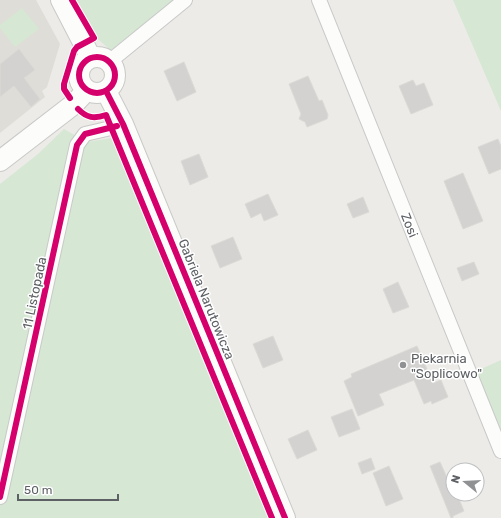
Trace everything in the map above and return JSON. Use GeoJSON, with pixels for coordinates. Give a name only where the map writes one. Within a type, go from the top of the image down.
{"type":"FeatureCollection","features":[{"type":"Feature","properties":{"kind":"street"},"geometry":{"type":"LineString","coordinates":[[0,161],[74,104],[97,90],[112,85],[115,78],[114,71],[100,60],[61,0]]}},
{"type":"Feature","properties":{"kind":"street"},"geometry":{"type":"LineString","coordinates":[[100,60],[185,0]]}},
{"type":"Feature","properties":{"kind":"street","name":"Zosi"},"geometry":{"type":"LineString","coordinates":[[318,0],[501,451]]}},
{"type":"Feature","properties":{"kind":"street","name":"Gabriela Narutowicza"},"geometry":{"type":"LineString","coordinates":[[100,60],[84,63],[79,72],[81,83],[97,90],[123,124],[285,518]]}},
{"type":"Feature","properties":{"kind":"street","name":"11 Listopada"},"geometry":{"type":"LineString","coordinates":[[0,497],[78,145],[85,134],[123,124]]}},
{"type":"Feature","properties":{"kind":"shaded area"},"geometry":{"type":"Polygon","coordinates":[[[0,0],[36,0],[60,44],[47,87],[42,91],[45,97],[0,133],[0,0]]]}},
{"type":"Feature","properties":{"kind":"green space"},"geometry":{"type":"Polygon","coordinates":[[[61,0],[186,0],[118,57],[99,40],[84,44],[61,0]]]}},
{"type":"Feature","properties":{"kind":"green space"},"geometry":{"type":"Polygon","coordinates":[[[453,0],[501,0],[501,111],[453,0]]]}},
{"type":"Feature","properties":{"kind":"green space"},"geometry":{"type":"Polygon","coordinates":[[[22,8],[39,29],[15,47],[0,28],[0,25],[22,8]]]}},
{"type":"Feature","properties":{"kind":"green space"},"geometry":{"type":"Polygon","coordinates":[[[64,129],[87,142],[112,138],[279,518],[0,518],[0,184],[38,154],[64,129]]]}},
{"type":"Feature","properties":{"kind":"green space"},"geometry":{"type":"Polygon","coordinates":[[[501,360],[501,451],[470,374],[501,360]]]}},
{"type":"Feature","properties":{"kind":"building"},"geometry":{"type":"Polygon","coordinates":[[[19,49],[35,70],[24,78],[40,99],[31,107],[14,86],[0,97],[0,64],[19,49]]]}},
{"type":"Feature","properties":{"kind":"building"},"geometry":{"type":"Polygon","coordinates":[[[184,62],[196,92],[177,101],[164,71],[184,62]]]}},
{"type":"Feature","properties":{"kind":"building"},"geometry":{"type":"Polygon","coordinates":[[[308,76],[319,101],[322,100],[328,115],[327,119],[307,127],[305,122],[299,119],[301,114],[289,84],[308,76]]]}},
{"type":"Feature","properties":{"kind":"building"},"geometry":{"type":"Polygon","coordinates":[[[413,80],[416,86],[424,83],[433,105],[411,114],[399,86],[413,80]]]}},
{"type":"Feature","properties":{"kind":"building"},"geometry":{"type":"Polygon","coordinates":[[[498,139],[501,146],[501,169],[489,174],[478,147],[498,139]]]}},
{"type":"Feature","properties":{"kind":"building"},"geometry":{"type":"Polygon","coordinates":[[[199,154],[208,177],[190,185],[181,161],[199,154]]]}},
{"type":"Feature","properties":{"kind":"building"},"geometry":{"type":"Polygon","coordinates":[[[463,173],[483,221],[463,229],[444,181],[463,173]]]}},
{"type":"Feature","properties":{"kind":"building"},"geometry":{"type":"Polygon","coordinates":[[[268,194],[278,215],[264,221],[261,213],[251,218],[245,204],[268,194]]]}},
{"type":"Feature","properties":{"kind":"building"},"geometry":{"type":"Polygon","coordinates":[[[363,197],[369,212],[353,218],[347,204],[363,197]]]}},
{"type":"Feature","properties":{"kind":"building"},"geometry":{"type":"Polygon","coordinates":[[[233,237],[242,259],[220,268],[211,246],[233,237]]]}},
{"type":"Feature","properties":{"kind":"building"},"geometry":{"type":"Polygon","coordinates":[[[474,262],[479,274],[462,281],[457,268],[474,262]]]}},
{"type":"Feature","properties":{"kind":"building"},"geometry":{"type":"Polygon","coordinates":[[[398,282],[409,307],[393,313],[383,289],[398,282]]]}},
{"type":"Feature","properties":{"kind":"building"},"geometry":{"type":"Polygon","coordinates":[[[273,336],[283,360],[263,368],[253,344],[273,336]]]}},
{"type":"Feature","properties":{"kind":"building"},"geometry":{"type":"Polygon","coordinates":[[[417,346],[433,383],[441,380],[448,397],[432,404],[431,401],[424,404],[414,380],[379,394],[384,405],[358,416],[344,381],[352,377],[351,374],[417,346]]]}},
{"type":"Feature","properties":{"kind":"building"},"geometry":{"type":"Polygon","coordinates":[[[352,409],[360,429],[339,437],[331,417],[352,409]]]}},
{"type":"Feature","properties":{"kind":"building"},"geometry":{"type":"Polygon","coordinates":[[[308,430],[317,450],[297,459],[288,439],[308,430]]]}},
{"type":"Feature","properties":{"kind":"building"},"geometry":{"type":"Polygon","coordinates":[[[371,458],[375,469],[362,474],[358,463],[371,458]]]}},
{"type":"Feature","properties":{"kind":"building"},"geometry":{"type":"Polygon","coordinates":[[[440,462],[445,473],[445,502],[460,502],[464,511],[453,516],[453,518],[451,518],[430,466],[440,462]]]}},
{"type":"Feature","properties":{"kind":"building"},"geometry":{"type":"Polygon","coordinates":[[[389,466],[403,499],[386,506],[373,473],[389,466]]]}},
{"type":"Feature","properties":{"kind":"cycle path"},"geometry":{"type":"LineString","coordinates":[[70,98],[64,89],[64,84],[74,51],[77,47],[94,38],[72,0]]}},
{"type":"Feature","properties":{"kind":"cycle path"},"geometry":{"type":"LineString","coordinates":[[97,57],[110,62],[115,75],[110,88],[97,93],[84,88],[79,75],[84,62],[97,57]]}},
{"type":"Feature","properties":{"kind":"cycle path"},"geometry":{"type":"LineString","coordinates":[[106,91],[123,124],[285,518]]}},
{"type":"Feature","properties":{"kind":"cycle path"},"geometry":{"type":"LineString","coordinates":[[78,109],[91,117],[106,115],[272,518]]}},
{"type":"Feature","properties":{"kind":"cycle path"},"geometry":{"type":"LineString","coordinates":[[0,497],[77,145],[85,134],[117,126]]}},
{"type":"Feature","properties":{"kind":"place","name":"Piekarnia \"Soplicowo\""},"geometry":{"type":"Point","coordinates":[403,365]}}]}
